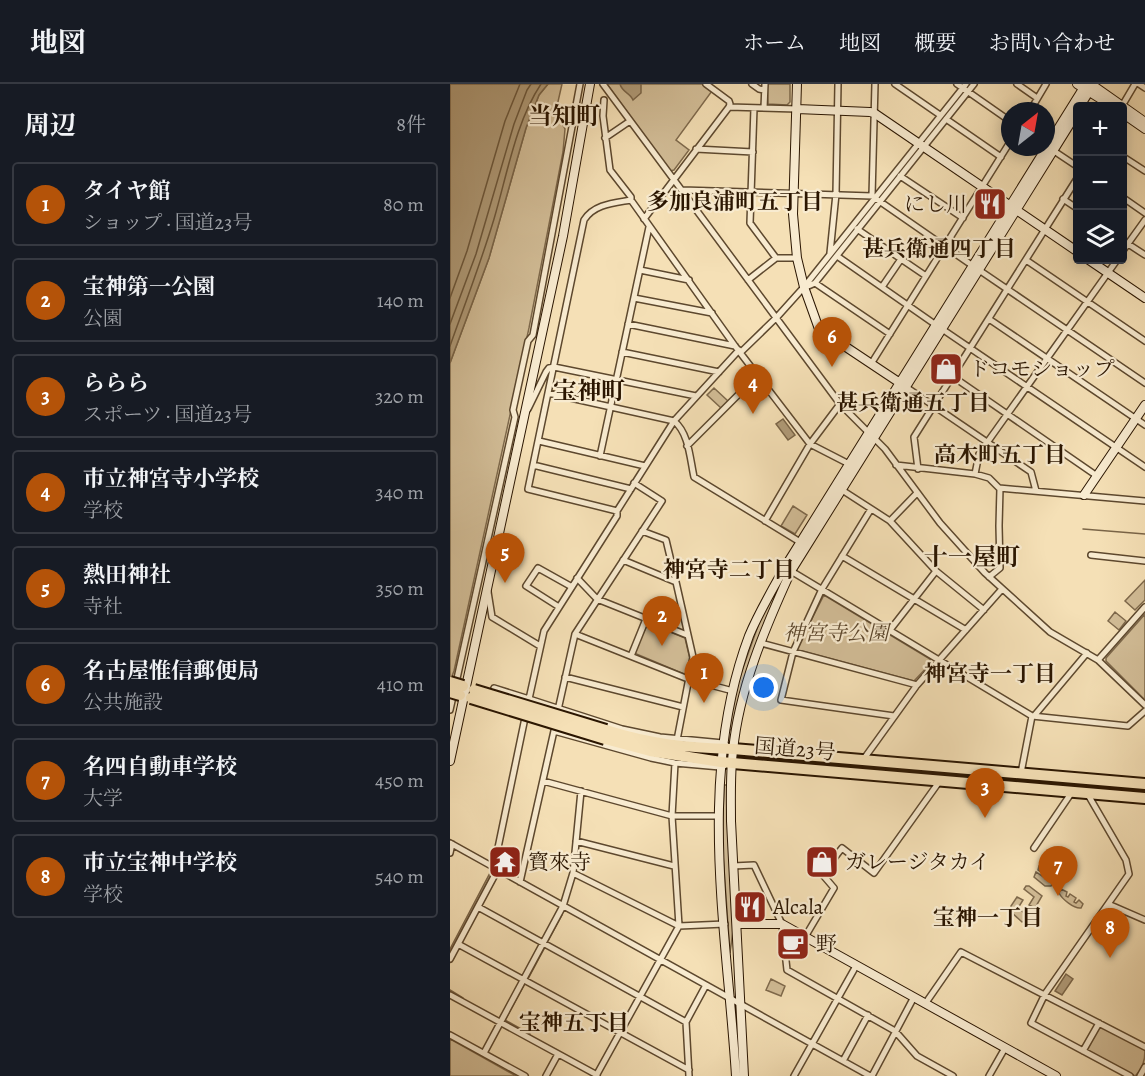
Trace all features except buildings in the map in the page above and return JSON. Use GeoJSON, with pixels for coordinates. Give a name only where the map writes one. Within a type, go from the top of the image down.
{"type":"FeatureCollection","features":[{"type":"Feature","properties":{"kind":"highway","name":"国道23号"},"geometry":{"type":"LineString","coordinates":[[450,682],[464,692],[606,734],[650,752],[724,764],[1145,798]]}},
{"type":"Feature","properties":{"kind":"highway","name":"国道23号"},"geometry":{"type":"LineString","coordinates":[[606,734],[654,743],[726,747],[862,761],[1145,784]]}},
{"type":"Feature","properties":{"kind":"street"},"geometry":{"type":"LineString","coordinates":[[450,710],[515,417],[513,410],[515,398],[528,341],[533,335],[580,84]]}},
{"type":"Feature","properties":{"kind":"street"},"geometry":{"type":"LineString","coordinates":[[450,761],[563,236],[590,84]]}},
{"type":"Feature","properties":{"kind":"street"},"geometry":{"type":"LineString","coordinates":[[603,84],[840,404],[872,435],[940,523],[989,577],[1050,632],[1098,660],[1145,705]]}},
{"type":"Feature","properties":{"kind":"street"},"geometry":{"type":"LineString","coordinates":[[644,219],[729,107],[729,100],[706,84]]}},
{"type":"Feature","properties":{"kind":"street"},"geometry":{"type":"LineString","coordinates":[[752,84],[759,89],[765,87],[764,108]]}},
{"type":"Feature","properties":{"kind":"street"},"geometry":{"type":"LineString","coordinates":[[797,84],[794,236],[804,287],[819,329],[1031,472],[1036,491]]}},
{"type":"Feature","properties":{"kind":"street"},"geometry":{"type":"LineString","coordinates":[[830,253],[836,194],[838,84]]}},
{"type":"Feature","properties":{"kind":"street"},"geometry":{"type":"LineString","coordinates":[[875,84],[876,199]]}},
{"type":"Feature","properties":{"kind":"street"},"geometry":{"type":"LineString","coordinates":[[871,364],[1001,157],[895,84]]}},
{"type":"Feature","properties":{"kind":"street"},"geometry":{"type":"LineString","coordinates":[[957,84],[1001,115]]}},
{"type":"Feature","properties":{"kind":"street"},"geometry":{"type":"LineString","coordinates":[[450,959],[496,868],[544,631],[674,421],[738,349],[777,318],[965,89],[974,84]]}},
{"type":"Feature","properties":{"kind":"street"},"geometry":{"type":"LineString","coordinates":[[1017,84],[1037,98]]}},
{"type":"Feature","properties":{"kind":"street"},"geometry":{"type":"LineString","coordinates":[[1035,102],[1047,84]]}},
{"type":"Feature","properties":{"kind":"street"},"geometry":{"type":"LineString","coordinates":[[1126,102],[1137,84],[1145,88]]}},
{"type":"Feature","properties":{"kind":"street"},"geometry":{"type":"LineString","coordinates":[[1088,86],[1113,102]]}},
{"type":"Feature","properties":{"kind":"street"},"geometry":{"type":"LineString","coordinates":[[1082,102],[1088,86]]}},
{"type":"Feature","properties":{"kind":"street"},"geometry":{"type":"LineString","coordinates":[[1088,86],[1107,102]]}},
{"type":"Feature","properties":{"kind":"street"},"geometry":{"type":"LineString","coordinates":[[1055,138],[1088,86]]}},
{"type":"Feature","properties":{"kind":"street"},"geometry":{"type":"LineString","coordinates":[[604,100],[603,116],[610,170],[738,349],[810,444],[849,465]]}},
{"type":"Feature","properties":{"kind":"street"},"geometry":{"type":"LineString","coordinates":[[729,107],[874,113],[1073,249]]}},
{"type":"Feature","properties":{"kind":"street"},"geometry":{"type":"LineString","coordinates":[[754,108],[750,223],[776,258]]}},
{"type":"Feature","properties":{"kind":"street"},"geometry":{"type":"LineString","coordinates":[[1127,111],[1145,122]]}},
{"type":"Feature","properties":{"kind":"street"},"geometry":{"type":"LineString","coordinates":[[1127,113],[1145,129]]}},
{"type":"Feature","properties":{"kind":"street"},"geometry":{"type":"LineString","coordinates":[[1055,140],[1073,116]]}},
{"type":"Feature","properties":{"kind":"street"},"geometry":{"type":"LineString","coordinates":[[605,138],[630,121]]}},
{"type":"Feature","properties":{"kind":"street"},"geometry":{"type":"LineString","coordinates":[[804,287],[815,283],[857,229],[876,199],[900,176],[921,145]]}},
{"type":"Feature","properties":{"kind":"street"},"geometry":{"type":"LineString","coordinates":[[696,149],[753,152]]}},
{"type":"Feature","properties":{"kind":"street"},"geometry":{"type":"LineString","coordinates":[[1055,152],[1073,164]]}},
{"type":"Feature","properties":{"kind":"street"},"geometry":{"type":"LineString","coordinates":[[726,747],[761,643],[791,571],[1044,156]]}},
{"type":"Feature","properties":{"kind":"street"},"geometry":{"type":"LineString","coordinates":[[1127,159],[1145,171]]}},
{"type":"Feature","properties":{"kind":"street"},"geometry":{"type":"LineString","coordinates":[[900,176],[963,218]]}},
{"type":"Feature","properties":{"kind":"street"},"geometry":{"type":"LineString","coordinates":[[918,469],[914,437],[1073,184]]}},
{"type":"Feature","properties":{"kind":"street"},"geometry":{"type":"LineString","coordinates":[[682,190],[836,194],[876,199],[1145,383]]}},
{"type":"Feature","properties":{"kind":"street"},"geometry":{"type":"LineString","coordinates":[[617,511],[528,489],[584,220],[597,208],[631,200]]}},
{"type":"Feature","properties":{"kind":"street"},"geometry":{"type":"LineString","coordinates":[[1064,200],[1073,206]]}},
{"type":"Feature","properties":{"kind":"street"},"geometry":{"type":"LineString","coordinates":[[1127,200],[1145,213]]}},
{"type":"Feature","properties":{"kind":"street"},"geometry":{"type":"LineString","coordinates":[[1145,220],[1128,244],[1145,255]]}},
{"type":"Feature","properties":{"kind":"street"},"geometry":{"type":"LineString","coordinates":[[600,456],[649,227]]}},
{"type":"Feature","properties":{"kind":"street"},"geometry":{"type":"LineString","coordinates":[[857,229],[926,276]]}},
{"type":"Feature","properties":{"kind":"street"},"geometry":{"type":"LineString","coordinates":[[837,256],[1145,467]]}},
{"type":"Feature","properties":{"kind":"street"},"geometry":{"type":"LineString","coordinates":[[748,280],[776,258],[797,258]]}},
{"type":"Feature","properties":{"kind":"street"},"geometry":{"type":"LineString","coordinates":[[882,287],[901,259]]}},
{"type":"Feature","properties":{"kind":"street"},"geometry":{"type":"LineString","coordinates":[[1026,260],[1145,342]]}},
{"type":"Feature","properties":{"kind":"street"},"geometry":{"type":"LineString","coordinates":[[1095,264],[1145,298]]}},
{"type":"Feature","properties":{"kind":"street"},"geometry":{"type":"LineString","coordinates":[[975,474],[979,454],[1114,264]]}},
{"type":"Feature","properties":{"kind":"street"},"geometry":{"type":"LineString","coordinates":[[640,270],[689,280]]}},
{"type":"Feature","properties":{"kind":"street"},"geometry":{"type":"LineString","coordinates":[[815,283],[890,334]]}},
{"type":"Feature","properties":{"kind":"street"},"geometry":{"type":"LineString","coordinates":[[634,298],[712,313]]}},
{"type":"Feature","properties":{"kind":"street"},"geometry":{"type":"LineString","coordinates":[[989,319],[1145,425]]}},
{"type":"Feature","properties":{"kind":"street"},"geometry":{"type":"LineString","coordinates":[[628,324],[738,349]]}},
{"type":"Feature","properties":{"kind":"street"},"geometry":{"type":"LineString","coordinates":[[622,352],[719,372]]}},
{"type":"Feature","properties":{"kind":"street"},"geometry":{"type":"LineString","coordinates":[[525,416],[546,372],[549,368],[554,367],[696,396]]}},
{"type":"Feature","properties":{"kind":"street"},"geometry":{"type":"LineString","coordinates":[[687,446],[758,375]]}},
{"type":"Feature","properties":{"kind":"street"},"geometry":{"type":"LineString","coordinates":[[952,376],[1097,476]]}},
{"type":"Feature","properties":{"kind":"street"},"geometry":{"type":"LineString","coordinates":[[548,393],[674,421],[679,425],[687,446],[694,477],[800,542]]}},
{"type":"Feature","properties":{"kind":"street"},"geometry":{"type":"LineString","coordinates":[[765,521],[810,444],[840,404]]}},
{"type":"Feature","properties":{"kind":"street"},"geometry":{"type":"LineString","coordinates":[[1084,495],[1145,405]]}},
{"type":"Feature","properties":{"kind":"street"},"geometry":{"type":"LineString","coordinates":[[736,1076],[719,816],[733,691],[749,637],[759,614],[800,542],[849,465],[872,435]]}},
{"type":"Feature","properties":{"kind":"street"},"geometry":{"type":"LineString","coordinates":[[539,441],[645,466]]}},
{"type":"Feature","properties":{"kind":"street"},"geometry":{"type":"LineString","coordinates":[[533,465],[631,489]]}},
{"type":"Feature","properties":{"kind":"street"},"geometry":{"type":"LineString","coordinates":[[896,465],[989,477],[1000,488],[1145,501]]}},
{"type":"Feature","properties":{"kind":"street"},"geometry":{"type":"LineString","coordinates":[[520,882],[575,634],[662,501],[634,483]]}},
{"type":"Feature","properties":{"kind":"street"},"geometry":{"type":"LineString","coordinates":[[989,577],[1000,568],[1000,488]]}},
{"type":"Feature","properties":{"kind":"street"},"geometry":{"type":"LineString","coordinates":[[842,490],[890,521],[936,571],[984,609]]}},
{"type":"Feature","properties":{"kind":"street"},"geometry":{"type":"LineString","coordinates":[[890,521],[917,493]]}},
{"type":"Feature","properties":{"kind":"street"},"geometry":{"type":"LineString","coordinates":[[872,509],[822,590],[793,652],[780,700],[894,716]]}},
{"type":"Feature","properties":{"kind":"street"},"geometry":{"type":"LineString","coordinates":[[642,531],[666,540],[693,657],[677,740]]}},
{"type":"Feature","properties":{"kind":"street"},"geometry":{"type":"LineString","coordinates":[[1091,555],[1145,561]]}},
{"type":"Feature","properties":{"kind":"street"},"geometry":{"type":"LineString","coordinates":[[842,556],[966,630]]}},
{"type":"Feature","properties":{"kind":"street"},"geometry":{"type":"LineString","coordinates":[[623,561],[676,582]]}},
{"type":"Feature","properties":{"kind":"street"},"geometry":{"type":"LineString","coordinates":[[559,607],[526,586],[538,568],[572,587]]}},
{"type":"Feature","properties":{"kind":"street"},"geometry":{"type":"LineString","coordinates":[[791,571],[1033,716],[1128,726],[1145,711]]}},
{"type":"Feature","properties":{"kind":"street"},"geometry":{"type":"LineString","coordinates":[[890,630],[936,571]]}},
{"type":"Feature","properties":{"kind":"street"},"geometry":{"type":"LineString","coordinates":[[577,578],[597,599],[687,636]]}},
{"type":"Feature","properties":{"kind":"street"},"geometry":{"type":"LineString","coordinates":[[862,761],[917,685],[1002,589]]}},
{"type":"Feature","properties":{"kind":"street"},"geometry":{"type":"LineString","coordinates":[[487,591],[492,617],[540,646]]}},
{"type":"Feature","properties":{"kind":"street"},"geometry":{"type":"LineString","coordinates":[[1098,660],[1145,607]]}},
{"type":"Feature","properties":{"kind":"street"},"geometry":{"type":"LineString","coordinates":[[631,656],[646,619]]}},
{"type":"Feature","properties":{"kind":"street"},"geometry":{"type":"LineString","coordinates":[[575,634],[688,679],[733,691]]}},
{"type":"Feature","properties":{"kind":"street"},"geometry":{"type":"LineString","coordinates":[[761,643],[917,685]]}},
{"type":"Feature","properties":{"kind":"street"},"geometry":{"type":"LineString","coordinates":[[1022,773],[1033,716],[1087,653]]}},
{"type":"Feature","properties":{"kind":"street"},"geometry":{"type":"LineString","coordinates":[[565,677],[683,707]]}},
{"type":"Feature","properties":{"kind":"street"},"geometry":{"type":"LineString","coordinates":[[494,688],[622,729],[726,747]]}},
{"type":"Feature","properties":{"kind":"street"},"geometry":{"type":"LineString","coordinates":[[554,731],[615,749],[675,763],[724,764]]}},
{"type":"Feature","properties":{"kind":"street"},"geometry":{"type":"LineString","coordinates":[[450,995],[597,1076],[679,926],[672,816],[675,763]]}},
{"type":"Feature","properties":{"kind":"street"},"geometry":{"type":"LineString","coordinates":[[724,764],[734,866],[744,1076]]}},
{"type":"Feature","properties":{"kind":"street"},"geometry":{"type":"LineString","coordinates":[[805,937],[834,888],[822,874],[842,848],[874,873],[940,780]]}},
{"type":"Feature","properties":{"kind":"street"},"geometry":{"type":"LineString","coordinates":[[543,781],[672,816],[719,816]]}},
{"type":"Feature","properties":{"kind":"street"},"geometry":{"type":"LineString","coordinates":[[484,1053],[563,906],[573,873],[581,791]]}},
{"type":"Feature","properties":{"kind":"street"},"geometry":{"type":"LineString","coordinates":[[1034,848],[1073,791]]}},
{"type":"Feature","properties":{"kind":"street"},"geometry":{"type":"LineString","coordinates":[[1087,793],[1126,860],[1129,874],[1045,994],[1031,1023],[1130,1076]]}},
{"type":"Feature","properties":{"kind":"street"},"geometry":{"type":"LineString","coordinates":[[576,841],[674,866]]}},
{"type":"Feature","properties":{"kind":"street"},"geometry":{"type":"LineString","coordinates":[[450,853],[451,843],[871,1076],[914,997]]}},
{"type":"Feature","properties":{"kind":"street"},"geometry":{"type":"LineString","coordinates":[[734,866],[754,865],[782,924],[787,970],[896,1031],[917,1056],[953,1076]]}},
{"type":"Feature","properties":{"kind":"street"},"geometry":{"type":"LineString","coordinates":[[573,873],[679,926],[725,924]]}},
{"type":"Feature","properties":{"kind":"street"},"geometry":{"type":"LineString","coordinates":[[1108,904],[1145,920]]}},
{"type":"Feature","properties":{"kind":"street"},"geometry":{"type":"LineString","coordinates":[[478,907],[686,1022]]}},
{"type":"Feature","properties":{"kind":"street"},"geometry":{"type":"LineString","coordinates":[[737,924],[782,924],[1056,1076]]}},
{"type":"Feature","properties":{"kind":"street"},"geometry":{"type":"LineString","coordinates":[[458,944],[689,1073]]}},
{"type":"Feature","properties":{"kind":"street"},"geometry":{"type":"LineString","coordinates":[[925,1004],[961,952],[1145,1047]]}},
{"type":"Feature","properties":{"kind":"street"},"geometry":{"type":"LineString","coordinates":[[794,1076],[856,966]]}},
{"type":"Feature","properties":{"kind":"street"},"geometry":{"type":"LineString","coordinates":[[689,1073],[686,1022],[706,985]]}},
{"type":"Feature","properties":{"kind":"street"},"geometry":{"type":"LineString","coordinates":[[843,1061],[868,1016]]}},
{"type":"Feature","properties":{"kind":"street"},"geometry":{"type":"LineString","coordinates":[[1083,1051],[1099,1023]]}},
{"type":"Feature","properties":{"kind":"street"},"geometry":{"type":"LineString","coordinates":[[450,1035],[525,1076]]}},
{"type":"Feature","properties":{"kind":"street"},"geometry":{"type":"LineString","coordinates":[[989,1076],[1005,1048]]}},
{"type":"Feature","properties":{"kind":"street"},"geometry":{"type":"LineString","coordinates":[[546,1076],[558,1054]]}},
{"type":"Feature","properties":{"kind":"street"},"geometry":{"type":"LineString","coordinates":[[1140,1076],[1145,1067]]}},
{"type":"Feature","properties":{"kind":"green space"},"geometry":{"type":"Polygon","coordinates":[[[548,84],[562,84],[557,106],[558,116],[565,129],[563,152],[529,328],[450,681],[450,363],[489,258],[526,128],[539,95],[548,84]]]}},
{"type":"Feature","properties":{"kind":"green space"},"geometry":{"type":"Polygon","coordinates":[[[607,84],[702,84],[712,91],[676,140],[689,150],[674,170],[670,171],[607,84]]]}},
{"type":"Feature","properties":{"kind":"green space"},"geometry":{"type":"Polygon","coordinates":[[[767,84],[790,84],[790,102],[787,105],[768,104],[767,84]]]}},
{"type":"Feature","properties":{"kind":"green space"},"geometry":{"type":"Polygon","coordinates":[[[714,388],[728,401],[721,408],[707,395],[714,388]]]}},
{"type":"Feature","properties":{"kind":"green space"},"geometry":{"type":"Polygon","coordinates":[[[844,477],[774,604],[744,679],[732,730],[728,729],[738,682],[764,609],[844,477]]]}},
{"type":"Feature","properties":{"kind":"green space"},"geometry":{"type":"Polygon","coordinates":[[[793,506],[807,515],[795,534],[781,526],[793,506]]]}},
{"type":"Feature","properties":{"kind":"green space"},"geometry":{"type":"Polygon","coordinates":[[[1145,580],[1145,600],[1135,610],[1125,601],[1145,580]]]}},
{"type":"Feature","properties":{"kind":"green space","name":"神宮寺公園"},"geometry":{"type":"Polygon","coordinates":[[[824,595],[930,659],[931,663],[914,681],[798,650],[824,595]]]}},
{"type":"Feature","properties":{"kind":"green space"},"geometry":{"type":"Polygon","coordinates":[[[1115,612],[1126,621],[1119,630],[1108,621],[1115,612]]]}},
{"type":"Feature","properties":{"kind":"green space"},"geometry":{"type":"Polygon","coordinates":[[[1145,614],[1145,700],[1106,661],[1106,658],[1145,614]]]}},
{"type":"Feature","properties":{"kind":"green space"},"geometry":{"type":"Polygon","coordinates":[[[648,623],[685,638],[690,659],[687,673],[684,674],[634,653],[648,623]]]}},
{"type":"Feature","properties":{"kind":"green space"},"geometry":{"type":"Polygon","coordinates":[[[724,785],[728,785],[733,931],[730,953],[722,840],[724,785]]]}},
{"type":"Feature","properties":{"kind":"green space"},"geometry":{"type":"Polygon","coordinates":[[[1055,857],[1065,864],[1064,869],[1054,866],[1047,876],[1038,870],[1039,866],[1049,867],[1055,857]]]}},
{"type":"Feature","properties":{"kind":"green space"},"geometry":{"type":"Polygon","coordinates":[[[1054,869],[1061,872],[1051,886],[1045,886],[1034,877],[1036,872],[1049,878],[1054,869]]]}},
{"type":"Feature","properties":{"kind":"green space"},"geometry":{"type":"Polygon","coordinates":[[[1026,886],[1042,896],[1035,908],[1029,905],[1034,897],[1024,889],[1026,886]]]}},
{"type":"Feature","properties":{"kind":"green space"},"geometry":{"type":"Polygon","coordinates":[[[1061,889],[1067,892],[1066,896],[1070,894],[1076,898],[1074,902],[1079,900],[1083,904],[1081,908],[1065,901],[1059,893],[1061,889]]]}},
{"type":"Feature","properties":{"kind":"green space"},"geometry":{"type":"Polygon","coordinates":[[[1017,897],[1023,900],[1018,908],[1028,916],[1026,921],[1022,922],[1011,912],[1011,906],[1017,897]]]}},
{"type":"Feature","properties":{"kind":"green space"},"geometry":{"type":"Polygon","coordinates":[[[771,979],[785,986],[781,996],[766,990],[771,979]]]}},
{"type":"Feature","properties":{"kind":"green space"},"geometry":{"type":"Polygon","coordinates":[[[1101,1026],[1145,1050],[1143,1064],[1135,1076],[1087,1050],[1101,1026]]]}},
{"type":"Feature","properties":{"kind":"green space"},"geometry":{"type":"Polygon","coordinates":[[[450,1039],[516,1076],[450,1076],[450,1039]]]}},
{"type":"Feature","properties":{"kind":"water"},"geometry":{"type":"Polygon","coordinates":[[[450,84],[548,84],[539,95],[526,128],[489,258],[450,363],[450,84]]]}},
{"type":"Feature","properties":{"kind":"water"},"geometry":{"type":"Polygon","coordinates":[[[620,84],[641,84],[641,93],[633,100],[620,84]]]}},
{"type":"Feature","properties":{"kind":"water"},"geometry":{"type":"Polygon","coordinates":[[[783,419],[795,435],[788,440],[776,424],[783,419]]]}},
{"type":"Feature","properties":{"kind":"water"},"geometry":{"type":"Polygon","coordinates":[[[491,871],[493,872],[450,953],[450,949],[491,871]]]}},
{"type":"Feature","properties":{"kind":"water"},"geometry":{"type":"Polygon","coordinates":[[[1066,974],[1073,979],[1062,995],[1055,991],[1066,974]]]}},
{"type":"Feature","properties":{"kind":"waterway"},"geometry":{"type":"LineString","coordinates":[[1083,529],[1145,534]]}},
{"type":"Feature","properties":{"kind":"waterway"},"geometry":{"type":"LineString","coordinates":[[548,941],[562,915]]}},
{"type":"Feature","properties":{"kind":"waterway"},"geometry":{"type":"LineString","coordinates":[[528,979],[544,949]]}},
{"type":"Feature","properties":{"kind":"waterway"},"geometry":{"type":"LineString","coordinates":[[524,985],[505,1020],[530,1034]]}},
{"type":"Feature","properties":{"kind":"waterway"},"geometry":{"type":"LineString","coordinates":[[450,990],[463,998]]}},
{"type":"Feature","properties":{"kind":"place","name":"にし川"},"geometry":{"type":"Point","coordinates":[990,204]}},
{"type":"Feature","properties":{"kind":"place","name":"名古屋惟信郵便局"},"geometry":{"type":"Point","coordinates":[832,367]}},
{"type":"Feature","properties":{"kind":"place","name":"ドコモショップ"},"geometry":{"type":"Point","coordinates":[946,369]}},
{"type":"Feature","properties":{"kind":"place","name":"市立神宮寺小学校"},"geometry":{"type":"Point","coordinates":[753,414]}},
{"type":"Feature","properties":{"kind":"place","name":"熱田神社"},"geometry":{"type":"Point","coordinates":[505,583]}},
{"type":"Feature","properties":{"kind":"place","name":"宝神第一公園"},"geometry":{"type":"Point","coordinates":[662,646]}},
{"type":"Feature","properties":{"kind":"place","name":"タイヤ館"},"geometry":{"type":"Point","coordinates":[704,703]}},
{"type":"Feature","properties":{"kind":"place","name":"ららら"},"geometry":{"type":"Point","coordinates":[985,818]}},
{"type":"Feature","properties":{"kind":"place","name":"寳來寺"},"geometry":{"type":"Point","coordinates":[505,862]}},
{"type":"Feature","properties":{"kind":"place","name":"ガレージタカイ"},"geometry":{"type":"Point","coordinates":[822,862]}},
{"type":"Feature","properties":{"kind":"place","name":"名四自動車学校"},"geometry":{"type":"Point","coordinates":[1058,896]}},
{"type":"Feature","properties":{"kind":"place","name":"Alcala"},"geometry":{"type":"Point","coordinates":[750,907]}},
{"type":"Feature","properties":{"kind":"place","name":"野"},"geometry":{"type":"Point","coordinates":[793,944]}},
{"type":"Feature","properties":{"kind":"place","name":"市立宝神中学校"},"geometry":{"type":"Point","coordinates":[1110,958]}},
{"type":"Feature","properties":{"kind":"district","name":"当知町"},"geometry":{"type":"Point","coordinates":[564,116]}},
{"type":"Feature","properties":{"kind":"district","name":"多加良浦町五丁目"},"geometry":{"type":"Point","coordinates":[735,201]}},
{"type":"Feature","properties":{"kind":"district","name":"甚兵衛通四丁目"},"geometry":{"type":"Point","coordinates":[939,248]}},
{"type":"Feature","properties":{"kind":"district","name":"宝神町"},"geometry":{"type":"Point","coordinates":[589,391]}},
{"type":"Feature","properties":{"kind":"district","name":"甚兵衛通五丁目"},"geometry":{"type":"Point","coordinates":[913,402]}},
{"type":"Feature","properties":{"kind":"district","name":"高木町五丁目"},"geometry":{"type":"Point","coordinates":[1000,454]}},
{"type":"Feature","properties":{"kind":"district","name":"十一屋町"},"geometry":{"type":"Point","coordinates":[972,557]}},
{"type":"Feature","properties":{"kind":"district","name":"神宮寺二丁目"},"geometry":{"type":"Point","coordinates":[729,569]}},
{"type":"Feature","properties":{"kind":"district","name":"神宮寺一丁目"},"geometry":{"type":"Point","coordinates":[990,673]}},
{"type":"Feature","properties":{"kind":"district","name":"宝神一丁目"},"geometry":{"type":"Point","coordinates":[988,917]}},
{"type":"Feature","properties":{"kind":"district","name":"宝神五丁目"},"geometry":{"type":"Point","coordinates":[574,1022]}}]}
